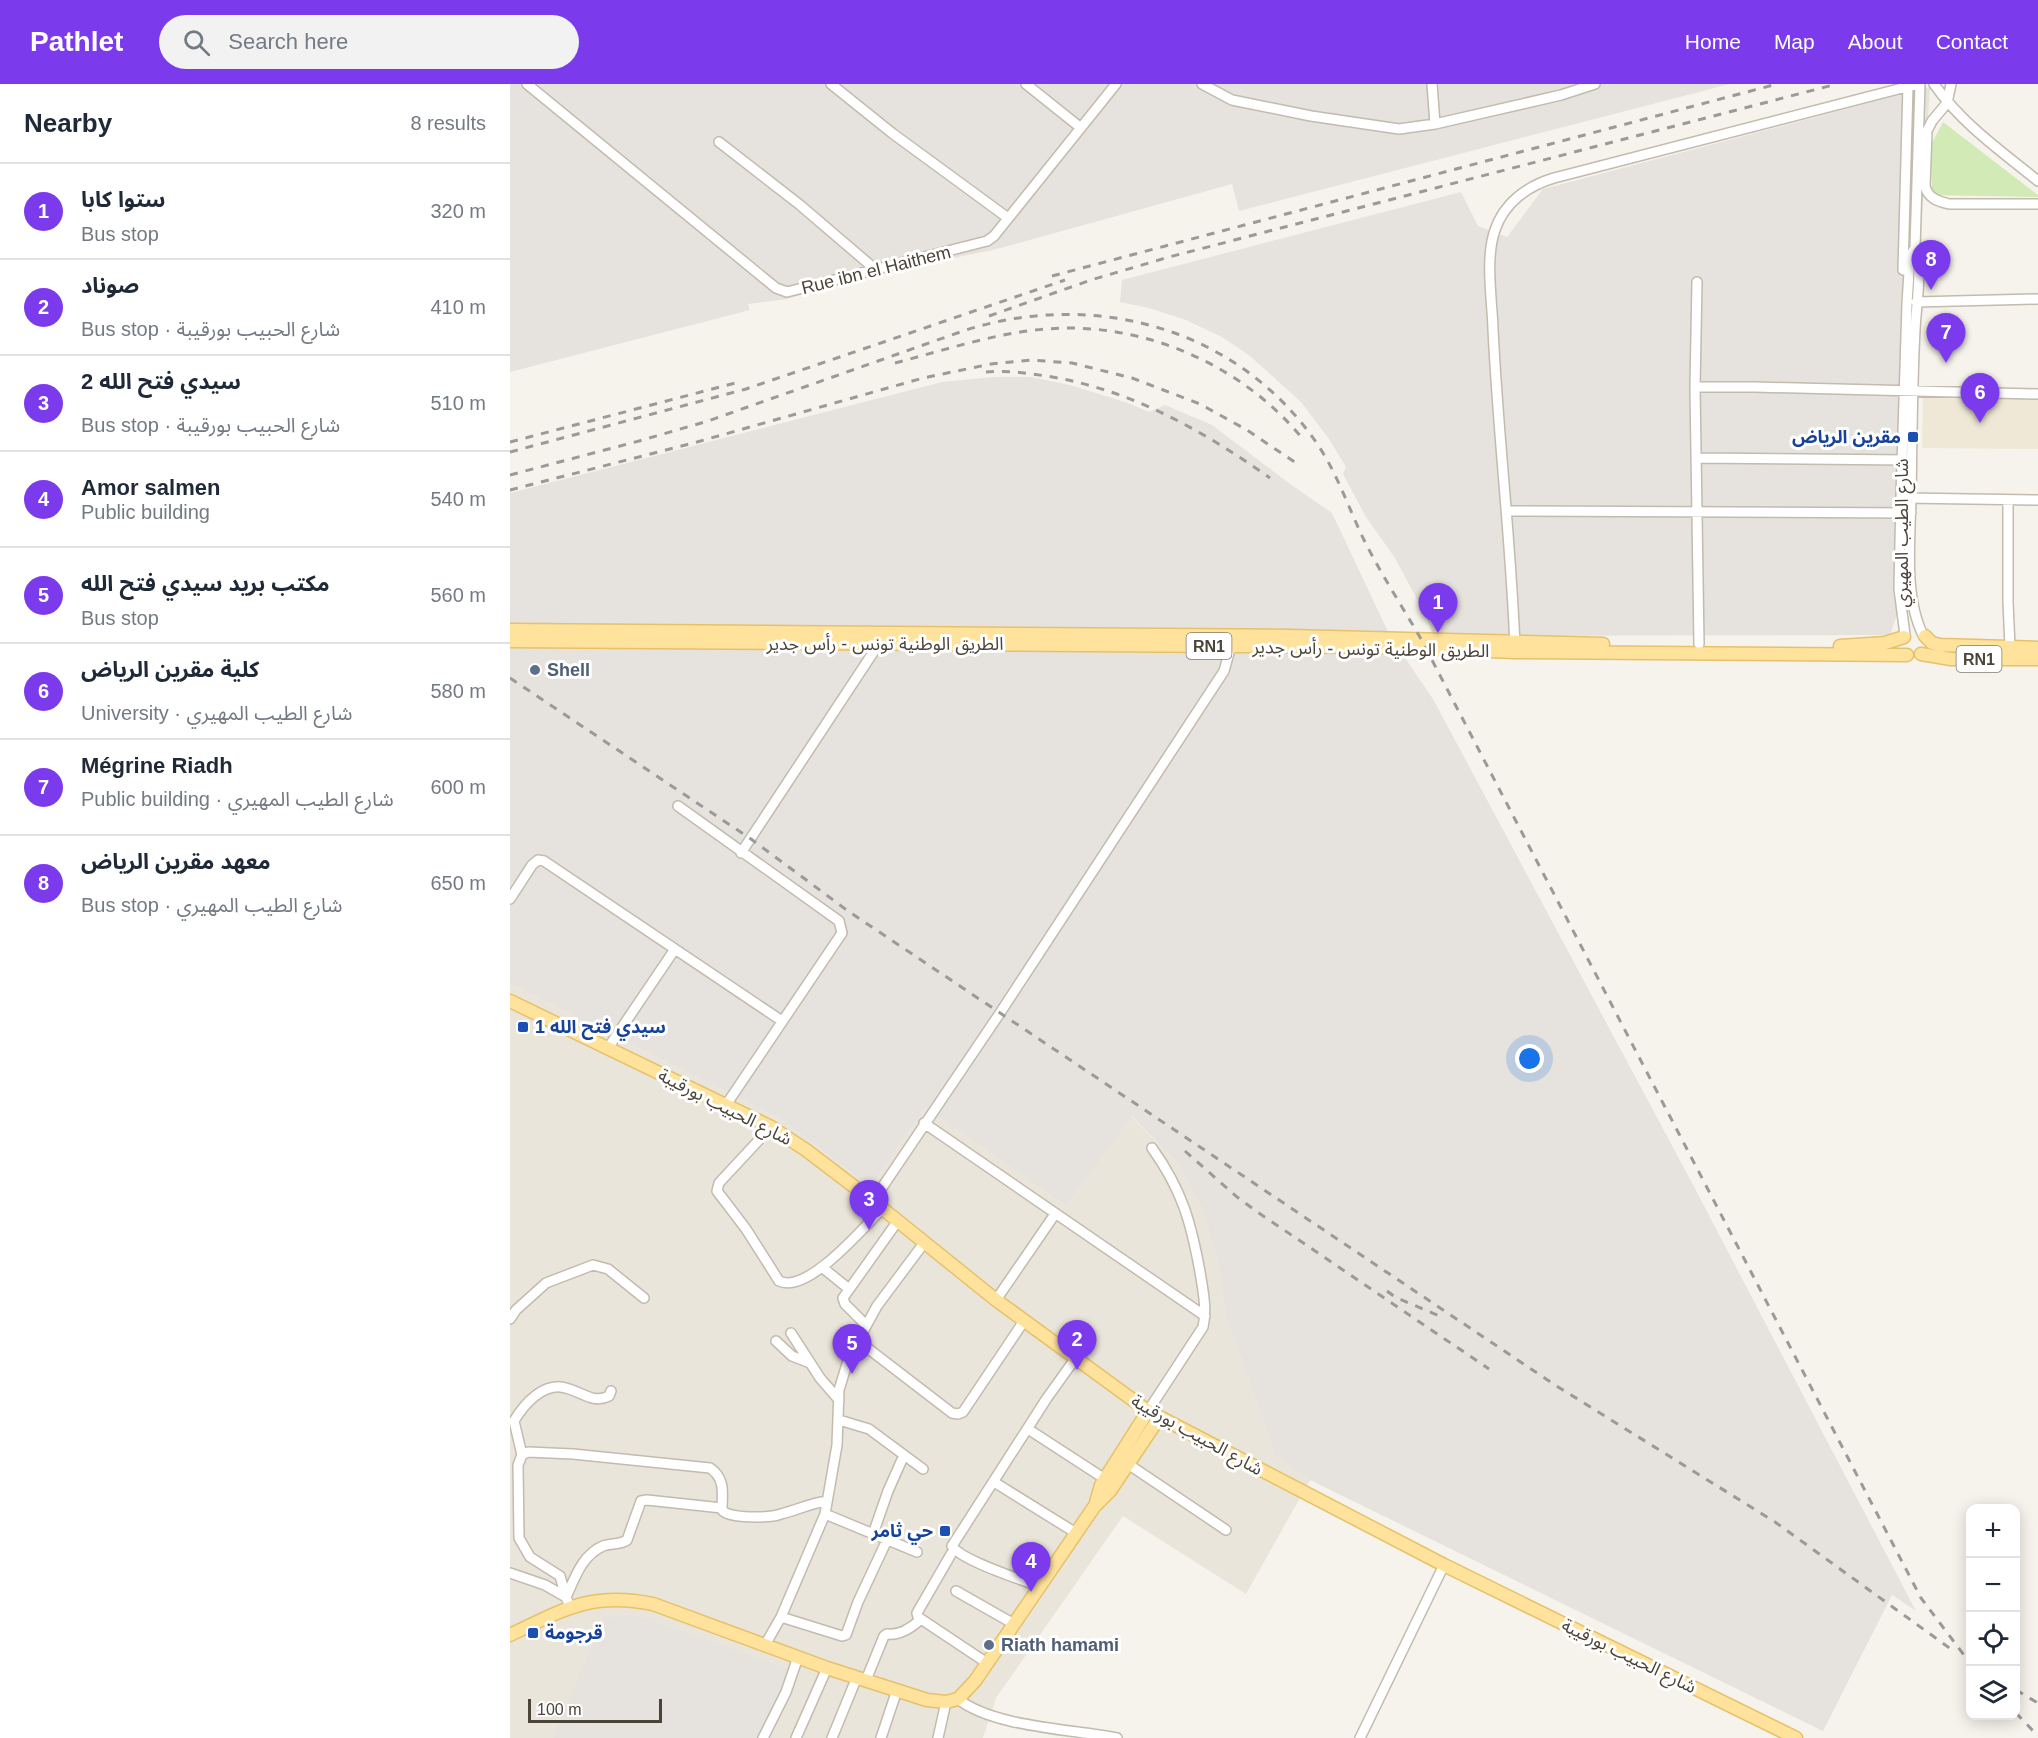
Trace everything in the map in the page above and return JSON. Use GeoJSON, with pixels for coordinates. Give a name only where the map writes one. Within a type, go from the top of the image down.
{"type":"FeatureCollection","features":[{"type":"Feature","properties":{"kind":"main road","name":"الطريق الوطنية تونس - رأس جدير"},"geometry":{"type":"LineString","coordinates":[[510,630],[882,638],[1229,641],[1431,648],[1699,644],[1852,646],[1885,643],[1905,636]]}},
{"type":"Feature","properties":{"kind":"main road","name":"RN1"},"geometry":{"type":"LineString","coordinates":[[1905,636],[1912,631],[1940,645],[2038,648]]}},
{"type":"Feature","properties":{"kind":"main road"},"geometry":{"type":"LineString","coordinates":[[1905,636],[1902,648],[1908,655]]}},
{"type":"Feature","properties":{"kind":"main road"},"geometry":{"type":"LineString","coordinates":[[1921,654],[1927,644],[1924,636]]}},
{"type":"Feature","properties":{"kind":"main road","name":"الطريق الوطنية تونس - رأس جدير"},"geometry":{"type":"LineString","coordinates":[[510,641],[882,638]]}},
{"type":"Feature","properties":{"kind":"main road","name":"الطريق الوطنية تونس - رأس جدير"},"geometry":{"type":"LineString","coordinates":[[1515,647],[1908,655]]}},
{"type":"Feature","properties":{"kind":"main road","name":"RN1"},"geometry":{"type":"LineString","coordinates":[[1908,655],[1914,657],[1921,654],[1951,659],[2038,659]]}},
{"type":"Feature","properties":{"kind":"main road","name":"شارع الحبيب بورقيبة"},"geometry":{"type":"LineString","coordinates":[[510,1001],[771,1127],[877,1205],[996,1300],[1153,1415],[1444,1565],[1796,1738]]}},
{"type":"Feature","properties":{"kind":"main road"},"geometry":{"type":"LineString","coordinates":[[510,1635],[568,1602],[611,1598],[631,1599],[653,1604],[828,1668],[927,1700],[952,1700],[975,1681],[1094,1507],[1110,1491],[1128,1464],[1153,1415]]}},
{"type":"Feature","properties":{"kind":"main road"},"geometry":{"type":"LineString","coordinates":[[1094,1507],[1101,1485],[1153,1415]]}},
{"type":"Feature","properties":{"kind":"street","name":"Rue ibn el Haithem"},"geometry":{"type":"LineString","coordinates":[[527,84],[776,288],[788,292],[987,240],[994,236],[1116,84]]}},
{"type":"Feature","properties":{"kind":"street"},"geometry":{"type":"LineString","coordinates":[[831,84],[892,133],[1008,218]]}},
{"type":"Feature","properties":{"kind":"street"},"geometry":{"type":"LineString","coordinates":[[1026,84],[1081,128]]}},
{"type":"Feature","properties":{"kind":"street"},"geometry":{"type":"LineString","coordinates":[[1202,84],[1232,100],[1311,116],[1399,129],[1435,124],[1561,95],[1595,84]]}},
{"type":"Feature","properties":{"kind":"street"},"geometry":{"type":"LineString","coordinates":[[1432,84],[1435,124]]}},
{"type":"Feature","properties":{"kind":"street"},"geometry":{"type":"LineString","coordinates":[[1559,84],[1561,95]]}},
{"type":"Feature","properties":{"kind":"street"},"geometry":{"type":"LineString","coordinates":[[1934,84],[1947,103],[1970,125],[2038,181]]}},
{"type":"Feature","properties":{"kind":"street"},"geometry":{"type":"LineString","coordinates":[[1951,84],[1947,103],[1932,121],[1928,131],[1925,186],[1929,195],[1938,202],[1949,204],[2038,204]]}},
{"type":"Feature","properties":{"kind":"street"},"geometry":{"type":"LineString","coordinates":[[1515,647],[1495,364],[1490,255],[1496,225],[1511,203],[1526,190],[1554,178],[1915,85],[1903,249],[1904,295],[1911,303],[2038,299]]}},
{"type":"Feature","properties":{"kind":"street","name":"شارع الطيب المهيري"},"geometry":{"type":"LineString","coordinates":[[1905,636],[1899,588],[1906,498],[1911,303],[1917,254],[1915,248],[1915,85]]}},
{"type":"Feature","properties":{"kind":"street"},"geometry":{"type":"LineString","coordinates":[[719,142],[800,205],[876,270]]}},
{"type":"Feature","properties":{"kind":"street"},"geometry":{"type":"LineString","coordinates":[[1697,282],[1695,387],[1699,644]]}},
{"type":"Feature","properties":{"kind":"street"},"geometry":{"type":"LineString","coordinates":[[1695,387],[2038,394]]}},
{"type":"Feature","properties":{"kind":"street"},"geometry":{"type":"LineString","coordinates":[[1696,458],[1906,460]]}},
{"type":"Feature","properties":{"kind":"street"},"geometry":{"type":"LineString","coordinates":[[1906,498],[2038,500]]}},
{"type":"Feature","properties":{"kind":"street"},"geometry":{"type":"LineString","coordinates":[[2008,500],[2010,647]]}},
{"type":"Feature","properties":{"kind":"street"},"geometry":{"type":"LineString","coordinates":[[1507,511],[1905,513]]}},
{"type":"Feature","properties":{"kind":"street","name":"شارع الطيب المهيري"},"geometry":{"type":"LineString","coordinates":[[1905,513],[1911,587],[1916,618],[1924,636]]}},
{"type":"Feature","properties":{"kind":"street"},"geometry":{"type":"LineString","coordinates":[[741,852],[882,638]]}},
{"type":"Feature","properties":{"kind":"street"},"geometry":{"type":"LineString","coordinates":[[771,1127],[719,1183],[717,1191],[746,1229],[779,1281],[783,1283],[802,1279],[823,1268],[877,1205],[924,1123],[999,1014],[1224,670],[1229,641]]}},
{"type":"Feature","properties":{"kind":"street"},"geometry":{"type":"LineString","coordinates":[[678,806],[839,921],[842,927],[842,933],[726,1105]]}},
{"type":"Feature","properties":{"kind":"street"},"geometry":{"type":"LineString","coordinates":[[510,899],[532,864],[538,860],[544,861],[782,1021]]}},
{"type":"Feature","properties":{"kind":"street"},"geometry":{"type":"LineString","coordinates":[[608,1048],[675,949]]}},
{"type":"Feature","properties":{"kind":"street"},"geometry":{"type":"LineString","coordinates":[[924,1123],[1205,1316]]}},
{"type":"Feature","properties":{"kind":"street"},"geometry":{"type":"LineString","coordinates":[[1152,1148],[1169,1172],[1184,1202],[1195,1244],[1205,1316],[1203,1327],[1153,1415]]}},
{"type":"Feature","properties":{"kind":"street"},"geometry":{"type":"LineString","coordinates":[[996,1300],[1055,1214]]}},
{"type":"Feature","properties":{"kind":"street"},"geometry":{"type":"LineString","coordinates":[[865,1324],[845,1304],[843,1298],[897,1222]]}},
{"type":"Feature","properties":{"kind":"street"},"geometry":{"type":"LineString","coordinates":[[765,1645],[781,1617],[825,1514],[839,1420],[841,1383],[849,1357],[865,1324],[924,1244]]}},
{"type":"Feature","properties":{"kind":"street"},"geometry":{"type":"LineString","coordinates":[[510,1319],[516,1310],[546,1283],[585,1266],[593,1265],[608,1269],[644,1298]]}},
{"type":"Feature","properties":{"kind":"street"},"geometry":{"type":"LineString","coordinates":[[823,1268],[849,1289]]}},
{"type":"Feature","properties":{"kind":"street"},"geometry":{"type":"LineString","coordinates":[[856,1340],[952,1413],[958,1414],[963,1412],[1024,1321]]}},
{"type":"Feature","properties":{"kind":"street"},"geometry":{"type":"LineString","coordinates":[[791,1332],[810,1363],[839,1400]]}},
{"type":"Feature","properties":{"kind":"street"},"geometry":{"type":"LineString","coordinates":[[776,1341],[792,1356],[810,1363]]}},
{"type":"Feature","properties":{"kind":"street"},"geometry":{"type":"LineString","coordinates":[[987,1664],[920,1620],[917,1613],[954,1549],[953,1543],[1075,1359]]}},
{"type":"Feature","properties":{"kind":"street"},"geometry":{"type":"LineString","coordinates":[[568,1602],[560,1576],[530,1557],[519,1538],[518,1465],[522,1455],[512,1417],[543,1390],[552,1386],[563,1386],[598,1399],[609,1396],[611,1391]]}},
{"type":"Feature","properties":{"kind":"street"},"geometry":{"type":"LineString","coordinates":[[839,1420],[869,1429],[923,1469]]}},
{"type":"Feature","properties":{"kind":"street"},"geometry":{"type":"LineString","coordinates":[[1028,1429],[1105,1479]]}},
{"type":"Feature","properties":{"kind":"street"},"geometry":{"type":"LineString","coordinates":[[522,1455],[528,1452],[573,1454],[710,1468],[717,1472],[722,1480],[722,1508],[723,1513],[728,1515],[763,1517],[780,1515],[827,1501]]}},
{"type":"Feature","properties":{"kind":"street"},"geometry":{"type":"LineString","coordinates":[[873,1534],[891,1482],[904,1455]]}},
{"type":"Feature","properties":{"kind":"street"},"geometry":{"type":"LineString","coordinates":[[1128,1464],[1226,1530]]}},
{"type":"Feature","properties":{"kind":"street"},"geometry":{"type":"LineString","coordinates":[[994,1482],[1076,1533]]}},
{"type":"Feature","properties":{"kind":"street"},"geometry":{"type":"LineString","coordinates":[[568,1602],[582,1563],[601,1547],[623,1543],[627,1540],[641,1501],[722,1508]]}},
{"type":"Feature","properties":{"kind":"street"},"geometry":{"type":"LineString","coordinates":[[825,1514],[917,1552]]}},
{"type":"Feature","properties":{"kind":"street"},"geometry":{"type":"LineString","coordinates":[[781,1617],[842,1636],[846,1635],[886,1540]]}},
{"type":"Feature","properties":{"kind":"street"},"geometry":{"type":"LineString","coordinates":[[954,1549],[975,1561],[1040,1587]]}},
{"type":"Feature","properties":{"kind":"street"},"geometry":{"type":"LineString","coordinates":[[1364,1737],[1444,1565]]}},
{"type":"Feature","properties":{"kind":"street"},"geometry":{"type":"LineString","coordinates":[[510,1573],[545,1585],[568,1602]]}},
{"type":"Feature","properties":{"kind":"street"},"geometry":{"type":"LineString","coordinates":[[956,1591],[1014,1624]]}},
{"type":"Feature","properties":{"kind":"street"},"geometry":{"type":"LineString","coordinates":[[832,1738],[884,1636],[904,1631],[920,1620]]}},
{"type":"Feature","properties":{"kind":"street"},"geometry":{"type":"LineString","coordinates":[[763,1738],[786,1692],[798,1657]]}},
{"type":"Feature","properties":{"kind":"street"},"geometry":{"type":"LineString","coordinates":[[796,1738],[828,1668]]}},
{"type":"Feature","properties":{"kind":"street"},"geometry":{"type":"LineString","coordinates":[[881,1738],[897,1690]]}},
{"type":"Feature","properties":{"kind":"street"},"geometry":{"type":"LineString","coordinates":[[938,1738],[952,1700],[982,1713],[1010,1721],[1117,1738]]}},
{"type":"Feature","properties":{"kind":"shaded area"},"geometry":{"type":"Polygon","coordinates":[[[510,84],[1730,84],[1239,211],[1232,184],[997,249],[861,277],[787,299],[748,304],[750,310],[510,372],[510,84]]]}},
{"type":"Feature","properties":{"kind":"shaded area"},"geometry":{"type":"Polygon","coordinates":[[[1930,87],[1898,612],[1890,635],[1433,636],[1427,618],[1395,558],[1366,517],[1343,474],[1346,467],[1329,439],[1301,402],[1250,356],[1222,337],[1186,320],[1149,308],[1120,302],[1122,280],[1461,192],[1478,226],[1507,237],[1543,189],[1930,87]]]}},
{"type":"Feature","properties":{"kind":"shaded area"},"geometry":{"type":"Polygon","coordinates":[[[993,377],[1031,377],[1070,385],[1149,412],[1165,405],[1212,425],[1332,513],[1390,636],[1433,699],[1691,1181],[1916,1611],[1892,1595],[1823,1731],[1310,1480],[1275,1456],[1226,1315],[1218,1263],[1203,1210],[1178,1164],[1132,1116],[1066,1206],[925,1108],[871,1187],[780,1119],[510,984],[510,493],[942,382],[993,377]]]}},
{"type":"Feature","properties":{"kind":"shaded area"},"geometry":{"type":"Polygon","coordinates":[[[1923,398],[2038,399],[2038,449],[1922,448],[1923,398]]]}},
{"type":"Feature","properties":{"kind":"shaded area"},"geometry":{"type":"Polygon","coordinates":[[[510,984],[780,1119],[871,1187],[925,1108],[1066,1206],[1131,1116],[1178,1164],[1203,1210],[1218,1263],[1226,1315],[1275,1456],[1310,1480],[1246,1594],[1123,1516],[996,1698],[983,1738],[510,1738],[510,984]]]}},
{"type":"Feature","properties":{"kind":"shaded area"},"geometry":{"type":"Polygon","coordinates":[[[629,1615],[645,1618],[788,1669],[785,1691],[759,1738],[553,1738],[603,1619],[629,1615]]]}},
{"type":"Feature","properties":{"kind":"green space"},"geometry":{"type":"Polygon","coordinates":[[[1943,122],[2038,197],[1932,195],[1931,145],[1943,122]]]}},
{"type":"Feature","properties":{"kind":"railway"},"geometry":{"type":"LineString","coordinates":[[1052,276],[1777,84]]}},
{"type":"Feature","properties":{"kind":"railway"},"geometry":{"type":"LineString","coordinates":[[989,316],[1091,280],[1169,257],[1837,84]]}},
{"type":"Feature","properties":{"kind":"railway"},"geometry":{"type":"LineString","coordinates":[[510,452],[746,389],[1065,280]]}},
{"type":"Feature","properties":{"kind":"railway"},"geometry":{"type":"LineString","coordinates":[[510,475],[708,421],[963,331],[1012,319],[1062,314],[1111,317],[1158,328],[1203,345],[1245,370],[1283,402],[1324,454],[1366,544],[1421,639],[1921,1598],[1966,1658]]}},
{"type":"Feature","properties":{"kind":"railway"},"geometry":{"type":"LineString","coordinates":[[895,363],[1027,331],[1082,328],[1118,332],[1153,340],[1220,369],[1250,389],[1302,438]]}},
{"type":"Feature","properties":{"kind":"railway"},"geometry":{"type":"LineString","coordinates":[[510,490],[697,442],[923,378],[991,364],[1031,360],[1072,363],[1132,378],[1200,404],[1247,430],[1299,465]]}},
{"type":"Feature","properties":{"kind":"railway"},"geometry":{"type":"LineString","coordinates":[[986,372],[1046,376],[1077,382],[1136,401],[1191,428],[1270,478]]}},
{"type":"Feature","properties":{"kind":"railway"},"geometry":{"type":"LineString","coordinates":[[510,442],[739,382]]}},
{"type":"Feature","properties":{"kind":"railway"},"geometry":{"type":"LineString","coordinates":[[510,678],[751,839],[848,911],[1555,1385],[1775,1522],[1955,1652]]}},
{"type":"Feature","properties":{"kind":"railway"},"geometry":{"type":"LineString","coordinates":[[1185,1151],[1256,1211],[1489,1369]]}},
{"type":"Feature","properties":{"kind":"railway"},"geometry":{"type":"LineString","coordinates":[[1387,1291],[1395,1297],[1444,1318]]}},
{"type":"Feature","properties":{"kind":"railway"},"geometry":{"type":"LineString","coordinates":[[2020,1692],[2038,1703]]}},
{"type":"Feature","properties":{"kind":"railway"},"geometry":{"type":"LineString","coordinates":[[2020,1717],[2038,1736]]}},
{"type":"Feature","properties":{"kind":"place","name":"معهد مقرين الرياض"},"geometry":{"type":"Point","coordinates":[1931,290]}},
{"type":"Feature","properties":{"kind":"place","name":"Mégrine Riadh"},"geometry":{"type":"Point","coordinates":[1946,363]}},
{"type":"Feature","properties":{"kind":"place","name":"كلية مقرين الرياض"},"geometry":{"type":"Point","coordinates":[1980,423]}},
{"type":"Feature","properties":{"kind":"place","name":"مقرين الرياض"},"geometry":{"type":"Point","coordinates":[1913,437]}},
{"type":"Feature","properties":{"kind":"place","name":"ستوا كابا"},"geometry":{"type":"Point","coordinates":[1438,633]}},
{"type":"Feature","properties":{"kind":"place","name":"Shell"},"geometry":{"type":"Point","coordinates":[535,670]}},
{"type":"Feature","properties":{"kind":"place","name":"سيدي فتح الله 1"},"geometry":{"type":"Point","coordinates":[523,1027]}},
{"type":"Feature","properties":{"kind":"place","name":"2 سيدي فتح الله"},"geometry":{"type":"Point","coordinates":[869,1230]}},
{"type":"Feature","properties":{"kind":"place","name":"صوناد"},"geometry":{"type":"Point","coordinates":[1077,1370]}},
{"type":"Feature","properties":{"kind":"place","name":"مكتب بريد سيدي فتح الله"},"geometry":{"type":"Point","coordinates":[852,1374]}},
{"type":"Feature","properties":{"kind":"place","name":"حي ثامر"},"geometry":{"type":"Point","coordinates":[945,1531]}},
{"type":"Feature","properties":{"kind":"place","name":"Amor salmen"},"geometry":{"type":"Point","coordinates":[1031,1592]}},
{"type":"Feature","properties":{"kind":"place","name":"قرجومة"},"geometry":{"type":"Point","coordinates":[533,1633]}},
{"type":"Feature","properties":{"kind":"place","name":"Riath hamami"},"geometry":{"type":"Point","coordinates":[989,1645]}}]}
